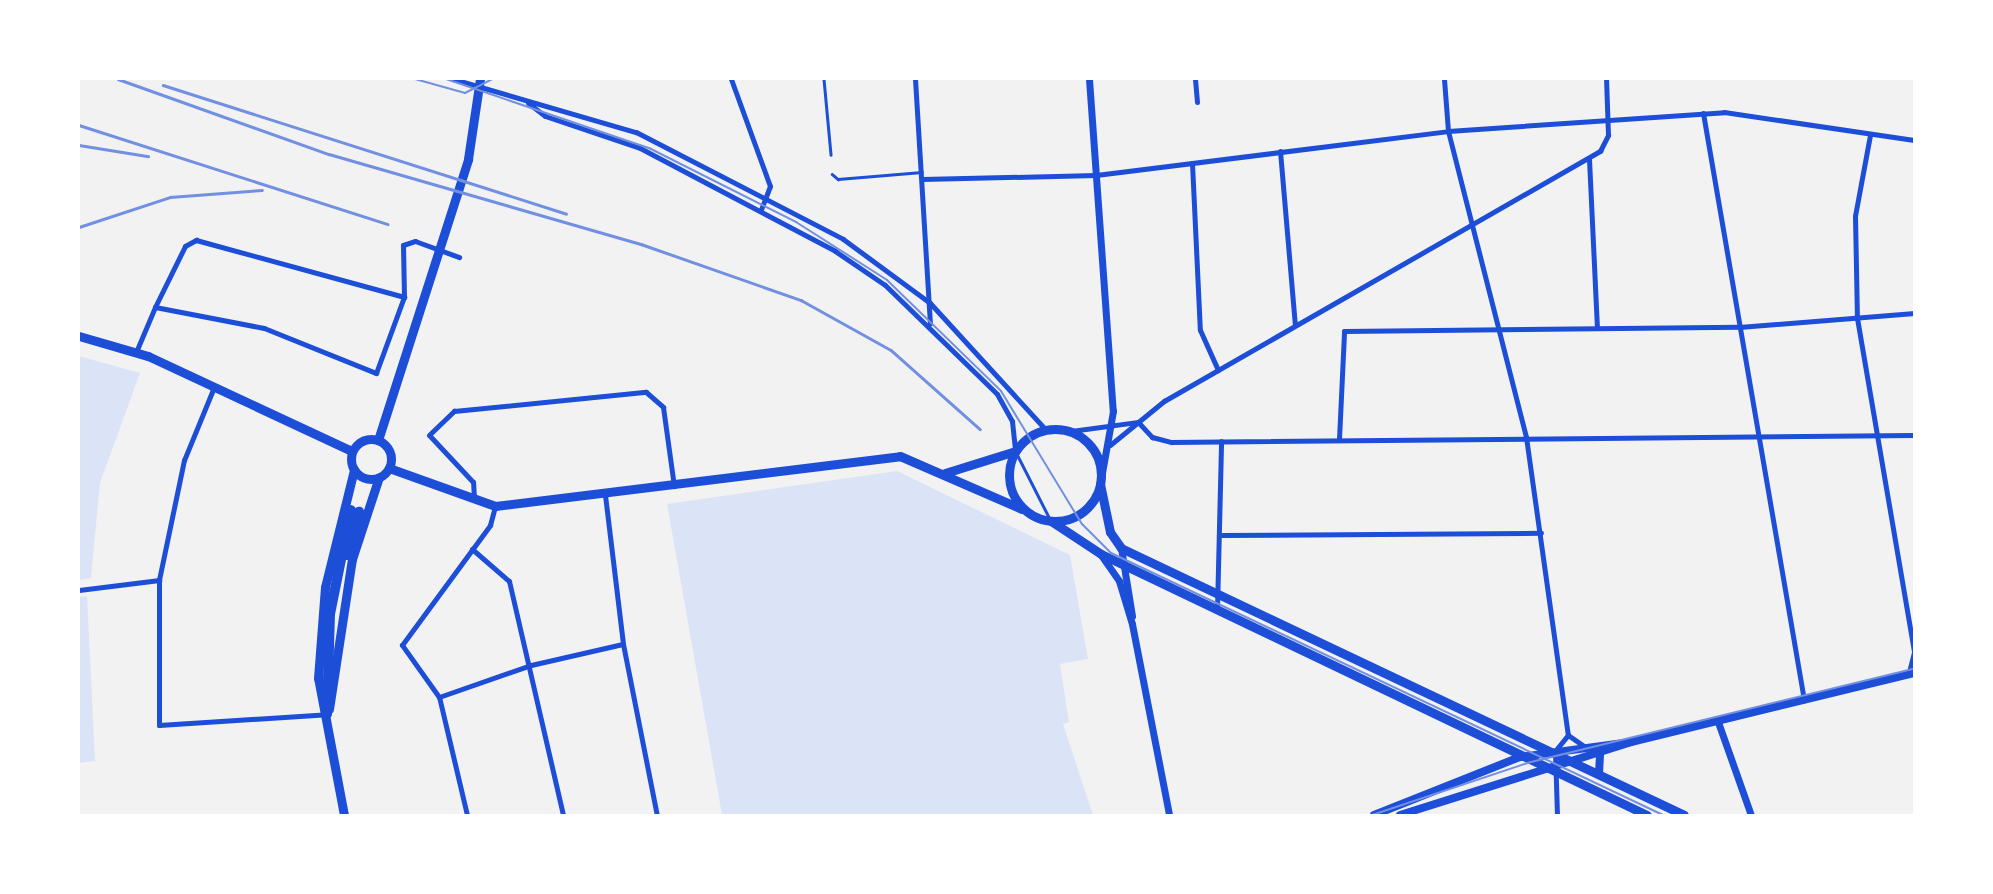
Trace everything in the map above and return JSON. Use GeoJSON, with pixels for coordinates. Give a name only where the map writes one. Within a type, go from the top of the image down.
{"type":"FeatureCollection","features":[{"type":"Feature","properties":{"kind":"highway"},"geometry":{"type":"LineString","coordinates":[[327,714],[330,614],[355,511]]}},
{"type":"Feature","properties":{"kind":"main road"},"geometry":{"type":"LineString","coordinates":[[378,440],[468,159],[480,79]]}},
{"type":"Feature","properties":{"kind":"main road"},"geometry":{"type":"LineString","coordinates":[[79,336],[136,352],[352,451]]}},
{"type":"Feature","properties":{"kind":"main road"},"geometry":{"type":"LineString","coordinates":[[945,473],[1015,451],[1047,431],[1071,431],[1097,450],[1100,484],[1110,532],[1121,548],[1222,598],[1555,751],[1684,815]]}},
{"type":"Feature","properties":{"kind":"main road"},"geometry":{"type":"LineString","coordinates":[[327,714],[352,559],[379,477],[388,468],[390,455],[378,440],[366,439],[352,451]]}},
{"type":"Feature","properties":{"kind":"main road"},"geometry":{"type":"LineString","coordinates":[[344,815],[327,714],[318,694],[320,622],[354,470],[352,451]]}},
{"type":"Feature","properties":{"kind":"main road"},"geometry":{"type":"LineString","coordinates":[[1015,451],[1008,477],[1022,509]]}},
{"type":"Feature","properties":{"kind":"main road"},"geometry":{"type":"LineString","coordinates":[[388,468],[473,503],[495,506],[605,495],[900,456],[945,473],[1051,521],[1101,554],[1520,757],[1555,768],[1647,815]]}},
{"type":"Feature","properties":{"kind":"main road"},"geometry":{"type":"LineString","coordinates":[[354,470],[379,477]]}},
{"type":"Feature","properties":{"kind":"main road"},"geometry":{"type":"LineString","coordinates":[[1051,521],[1084,511],[1100,484]]}},
{"type":"Feature","properties":{"kind":"main road"},"geometry":{"type":"LineString","coordinates":[[1374,815],[1520,757],[1584,746],[1631,742],[1804,702],[1913,670]]}},
{"type":"Feature","properties":{"kind":"main road"},"geometry":{"type":"LineString","coordinates":[[1400,815],[1600,754],[1631,742]]}},
{"type":"Feature","properties":{"kind":"main road"},"geometry":{"type":"LineString","coordinates":[[1599,774],[1600,754]]}},
{"type":"Feature","properties":{"kind":"street"},"geometry":{"type":"LineString","coordinates":[[453,79],[528,103],[545,116],[640,148],[845,257],[930,324],[1005,406],[1015,451]]}},
{"type":"Feature","properties":{"kind":"street"},"geometry":{"type":"LineString","coordinates":[[731,79],[771,186],[761,210]]}},
{"type":"Feature","properties":{"kind":"street"},"geometry":{"type":"LineString","coordinates":[[915,79],[930,324]]}},
{"type":"Feature","properties":{"kind":"street"},"geometry":{"type":"LineString","coordinates":[[1089,79],[1113,424],[1100,484]]}},
{"type":"Feature","properties":{"kind":"street"},"geometry":{"type":"LineString","coordinates":[[1195,79],[1197,102]]}},
{"type":"Feature","properties":{"kind":"street"},"geometry":{"type":"LineString","coordinates":[[1444,79],[1448,131],[1526,437],[1541,533],[1568,735],[1555,751],[1557,815]]}},
{"type":"Feature","properties":{"kind":"street"},"geometry":{"type":"LineString","coordinates":[[1110,445],[1138,422],[1217,370],[1589,159],[1606,141],[1606,79]]}},
{"type":"Feature","properties":{"kind":"street"},"geometry":{"type":"LineString","coordinates":[[528,103],[548,102],[636,132],[843,239],[930,303],[1047,431]]}},
{"type":"Feature","properties":{"kind":"street"},"geometry":{"type":"LineString","coordinates":[[922,175],[1096,175],[1448,131],[1703,113],[1914,140]]}},
{"type":"Feature","properties":{"kind":"street"},"geometry":{"type":"LineString","coordinates":[[1703,113],[1804,702]]}},
{"type":"Feature","properties":{"kind":"street"},"geometry":{"type":"LineString","coordinates":[[1870,135],[1855,216],[1857,318],[1874,437],[1914,652],[1913,670]]}},
{"type":"Feature","properties":{"kind":"street"},"geometry":{"type":"LineString","coordinates":[[1280,151],[1295,325]]}},
{"type":"Feature","properties":{"kind":"street"},"geometry":{"type":"LineString","coordinates":[[1589,159],[1597,327]]}},
{"type":"Feature","properties":{"kind":"street"},"geometry":{"type":"LineString","coordinates":[[1192,163],[1200,330],[1217,370]]}},
{"type":"Feature","properties":{"kind":"street"},"geometry":{"type":"LineString","coordinates":[[136,352],[185,246],[196,240],[404,297]]}},
{"type":"Feature","properties":{"kind":"street"},"geometry":{"type":"LineString","coordinates":[[155,307],[264,328],[376,373],[404,297],[403,245],[422,243],[459,257]]}},
{"type":"Feature","properties":{"kind":"street"},"geometry":{"type":"LineString","coordinates":[[1339,439],[1344,331],[1498,327],[1739,327],[1914,313]]}},
{"type":"Feature","properties":{"kind":"street"},"geometry":{"type":"LineString","coordinates":[[214,387],[184,460],[159,580],[159,725],[327,714]]}},
{"type":"Feature","properties":{"kind":"street"},"geometry":{"type":"LineString","coordinates":[[473,503],[473,482],[429,435],[454,411],[646,392],[663,407],[674,486]]}},
{"type":"Feature","properties":{"kind":"street"},"geometry":{"type":"LineString","coordinates":[[1071,431],[1138,422],[1161,440],[1914,435]]}},
{"type":"Feature","properties":{"kind":"street"},"geometry":{"type":"LineString","coordinates":[[1217,609],[1222,598],[1221,441]]}},
{"type":"Feature","properties":{"kind":"street"},"geometry":{"type":"LineString","coordinates":[[605,495],[623,644],[657,815]]}},
{"type":"Feature","properties":{"kind":"street"},"geometry":{"type":"LineString","coordinates":[[467,815],[439,697],[403,640],[472,549],[495,506]]}},
{"type":"Feature","properties":{"kind":"street"},"geometry":{"type":"LineString","coordinates":[[1222,535],[1541,533]]}},
{"type":"Feature","properties":{"kind":"street"},"geometry":{"type":"LineString","coordinates":[[1121,548],[1128,567],[1132,624]]}},
{"type":"Feature","properties":{"kind":"street"},"geometry":{"type":"LineString","coordinates":[[472,549],[509,581],[531,665],[563,815]]}},
{"type":"Feature","properties":{"kind":"street"},"geometry":{"type":"LineString","coordinates":[[1101,554],[1119,581],[1132,624],[1169,815]]}},
{"type":"Feature","properties":{"kind":"street"},"geometry":{"type":"LineString","coordinates":[[79,590],[159,580]]}},
{"type":"Feature","properties":{"kind":"street"},"geometry":{"type":"LineString","coordinates":[[439,697],[531,665],[623,644]]}},
{"type":"Feature","properties":{"kind":"street"},"geometry":{"type":"LineString","coordinates":[[1718,722],[1751,815]]}},
{"type":"Feature","properties":{"kind":"street"},"geometry":{"type":"LineString","coordinates":[[1568,735],[1584,746]]}},
{"type":"Feature","properties":{"kind":"lane"},"geometry":{"type":"LineString","coordinates":[[824,79],[831,155]]}},
{"type":"Feature","properties":{"kind":"lane"},"geometry":{"type":"LineString","coordinates":[[832,174],[838,180],[922,175]]}},
{"type":"Feature","properties":{"kind":"lane"},"geometry":{"type":"LineString","coordinates":[[1015,451],[1051,521]]}},
{"type":"Feature","properties":{"kind":"shaded area"},"geometry":{"type":"Polygon","coordinates":[[[79,356],[140,373],[100,483],[91,578],[79,580],[79,356]]]}},
{"type":"Feature","properties":{"kind":"shaded area"},"geometry":{"type":"Polygon","coordinates":[[[897,471],[1070,555],[1088,659],[1060,664],[1069,722],[1063,724],[1093,815],[722,815],[667,504],[897,471]]]}},
{"type":"Feature","properties":{"kind":"shaded area"},"geometry":{"type":"Polygon","coordinates":[[[87,596],[95,761],[79,763],[79,597],[87,596]]]}},
{"type":"Feature","properties":{"kind":"tram line"},"geometry":{"type":"LineString","coordinates":[[415,79],[465,93],[492,79]]}},
{"type":"Feature","properties":{"kind":"tram line"},"geometry":{"type":"LineString","coordinates":[[446,79],[649,148],[796,222],[887,280],[1001,391],[1082,524],[1111,553],[1663,815]]}},
{"type":"Feature","properties":{"kind":"tram line"},"geometry":{"type":"LineString","coordinates":[[1372,815],[1527,763],[1914,669]]}},
{"type":"Feature","properties":{"kind":"railway"},"geometry":{"type":"LineString","coordinates":[[118,79],[329,154],[641,244],[801,300],[891,350],[980,429]]}},
{"type":"Feature","properties":{"kind":"railway"},"geometry":{"type":"LineString","coordinates":[[163,85],[566,214]]}},
{"type":"Feature","properties":{"kind":"railway"},"geometry":{"type":"LineString","coordinates":[[79,125],[388,224]]}},
{"type":"Feature","properties":{"kind":"railway"},"geometry":{"type":"LineString","coordinates":[[79,145],[148,156]]}},
{"type":"Feature","properties":{"kind":"railway"},"geometry":{"type":"LineString","coordinates":[[79,227],[170,197],[262,190]]}}]}
